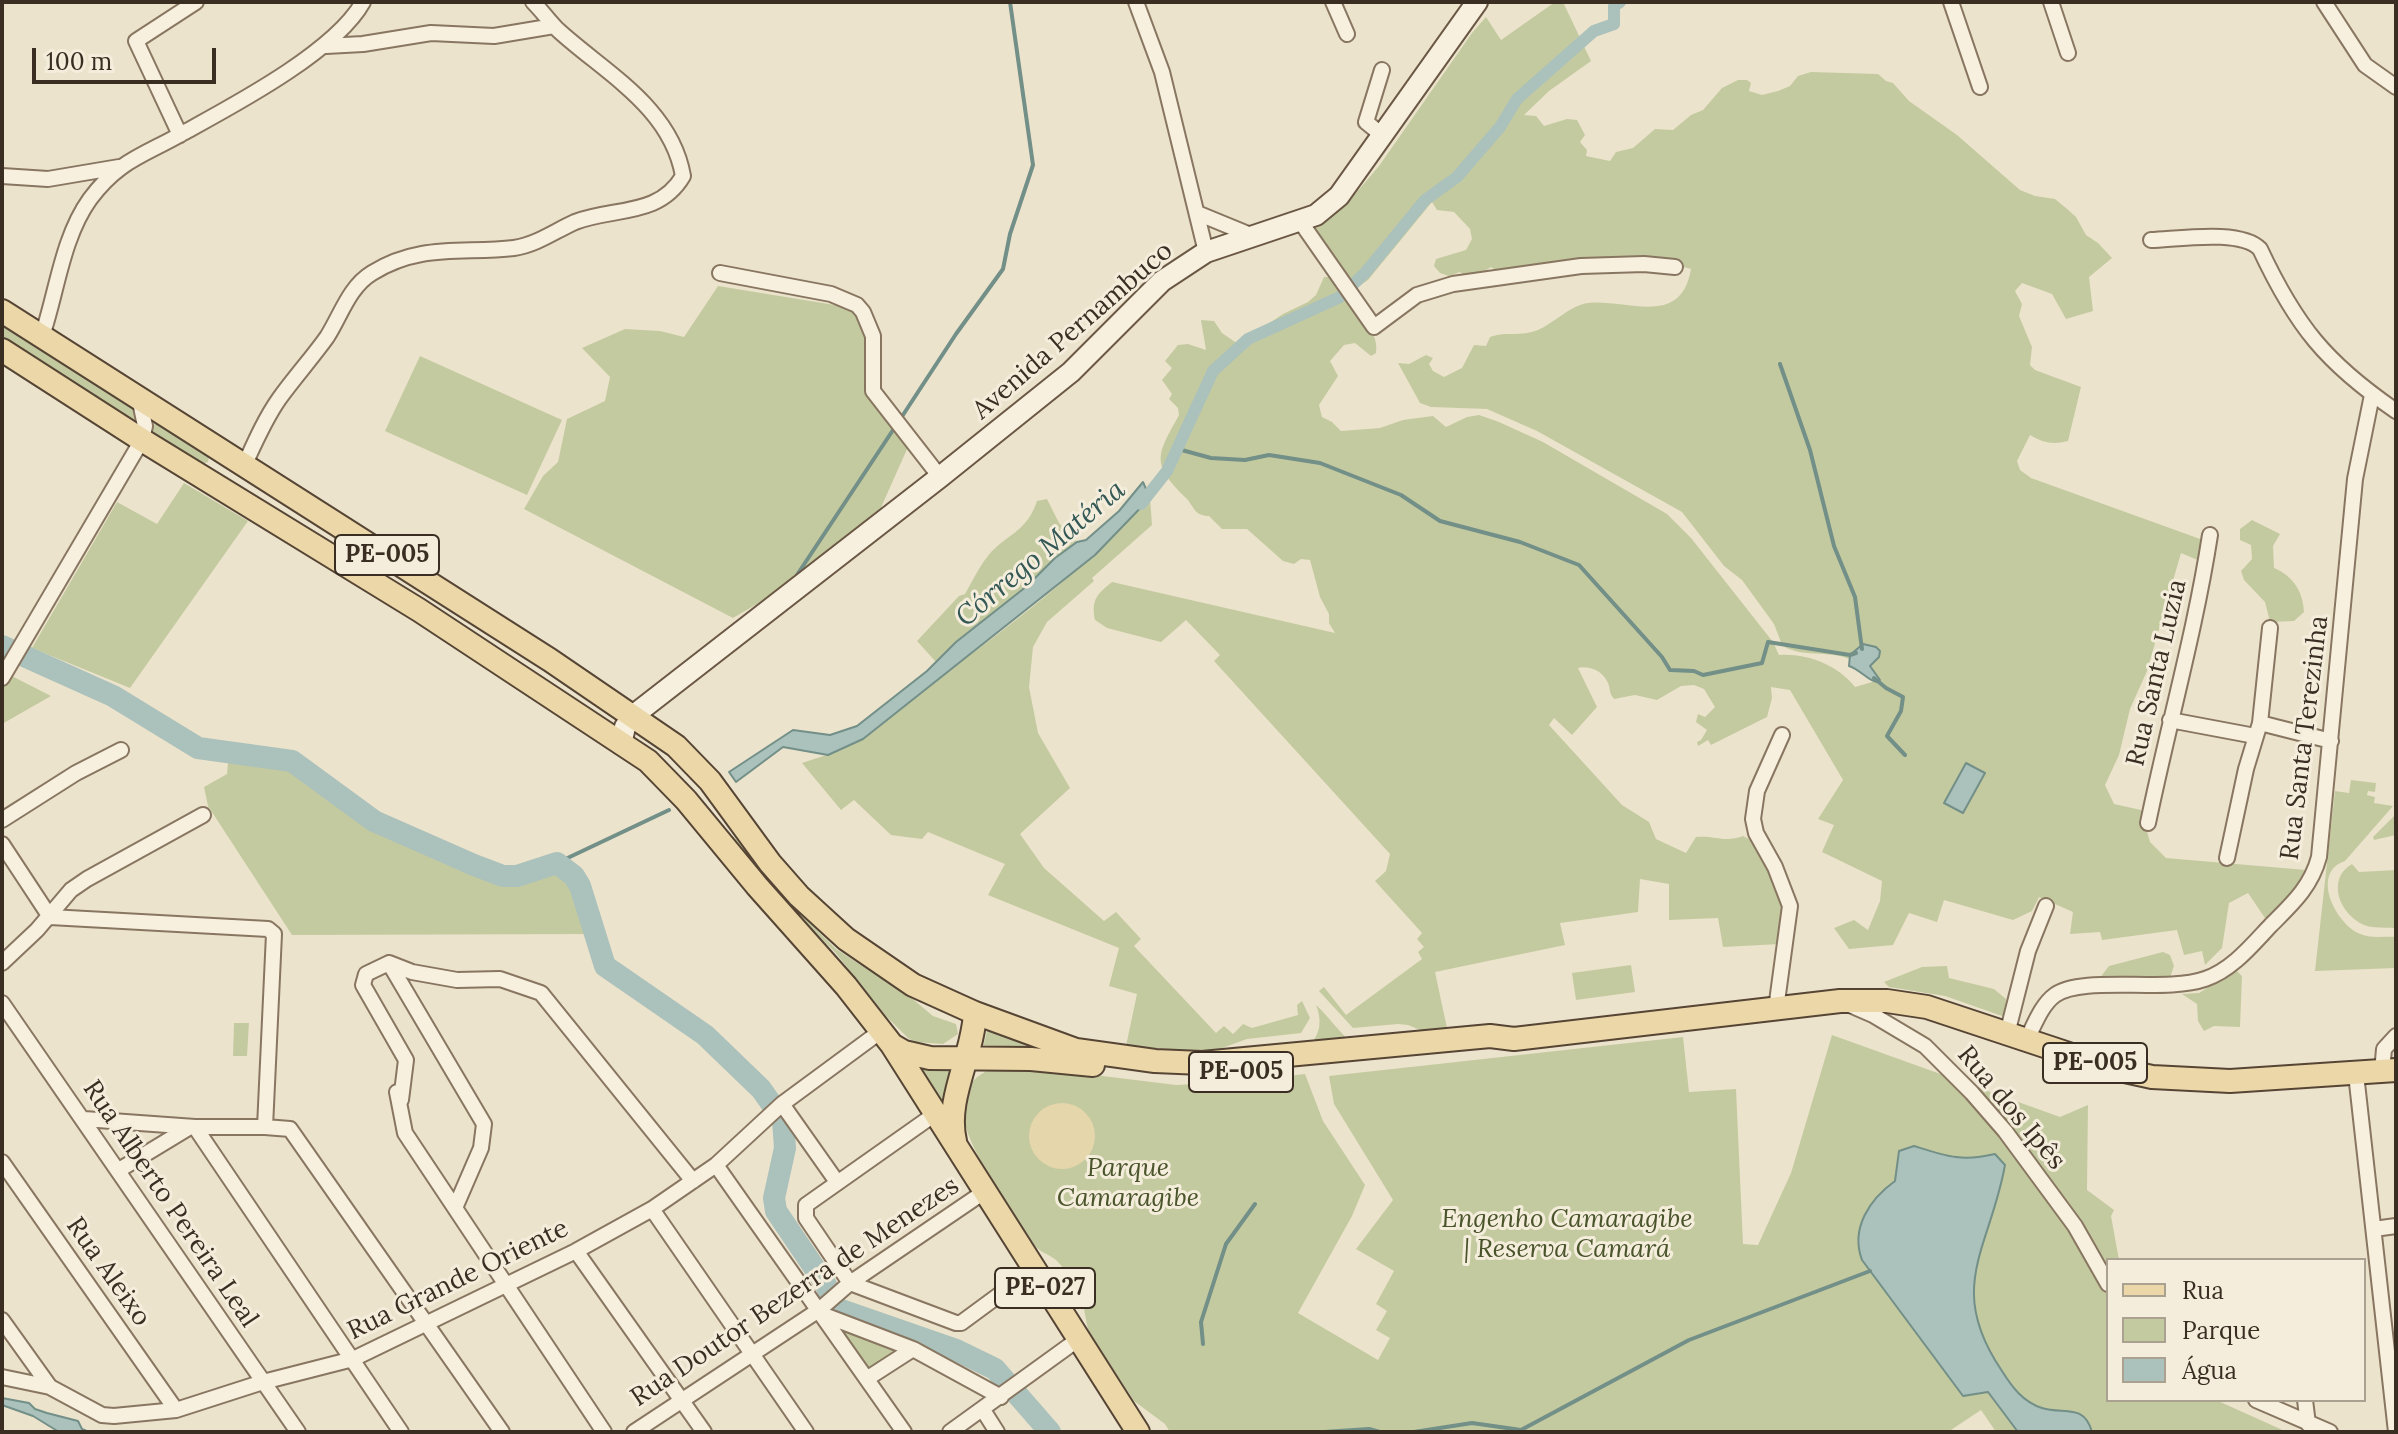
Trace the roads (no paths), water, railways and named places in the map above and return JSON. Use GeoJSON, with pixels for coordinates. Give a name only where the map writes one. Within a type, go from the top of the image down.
{"type":"FeatureCollection","features":[{"type":"Feature","properties":{"kind":"main road","name":"PE-005"},"geometry":{"type":"LineString","coordinates":[[2,311],[634,715],[676,746],[710,781],[770,863],[824,920],[906,981],[975,1013],[1076,1050],[1191,1064],[1490,1036],[1514,1039],[1840,1001],[1908,1003],[2111,1068],[2167,1079],[2230,1081],[2389,1071]]}},
{"type":"Feature","properties":{"kind":"main road","name":"PE-005"},"geometry":{"type":"LineString","coordinates":[[2,350],[419,610],[648,761],[686,800],[817,952],[886,1038],[904,1052],[930,1058],[1048,1060],[1183,1074],[1296,1067],[1493,1048],[1514,1039]]}},
{"type":"Feature","properties":{"kind":"main road"},"geometry":{"type":"LineString","coordinates":[[955,1142],[952,1130],[954,1112],[975,1013]]}},
{"type":"Feature","properties":{"kind":"main road","name":"PE-027"},"geometry":{"type":"LineString","coordinates":[[886,1038],[1138,1432]]}},
{"type":"Feature","properties":{"kind":"street"},"geometry":{"type":"LineString","coordinates":[[180,135],[136,41],[196,2]]}},
{"type":"Feature","properties":{"kind":"street"},"geometry":{"type":"LineString","coordinates":[[2,176],[63,178],[119,167],[256,91],[326,46],[363,2]]}},
{"type":"Feature","properties":{"kind":"street"},"geometry":{"type":"LineString","coordinates":[[245,464],[278,400],[324,341],[353,291],[373,272],[411,257],[449,249],[522,246],[587,218],[644,207],[668,195],[683,176],[672,140],[654,114],[624,84],[557,29],[533,2]]}},
{"type":"Feature","properties":{"kind":"street"},"geometry":{"type":"LineString","coordinates":[[1136,2],[1162,72],[1206,252]]}},
{"type":"Feature","properties":{"kind":"street"},"geometry":{"type":"LineString","coordinates":[[1333,2],[1347,34]]}},
{"type":"Feature","properties":{"kind":"street","name":"Avenida Pernambuco"},"geometry":{"type":"LineString","coordinates":[[634,715],[1071,372],[1162,281],[1206,252],[1316,215],[1339,196],[1477,2]]}},
{"type":"Feature","properties":{"kind":"street"},"geometry":{"type":"LineString","coordinates":[[1951,2],[1980,87]]}},
{"type":"Feature","properties":{"kind":"street"},"geometry":{"type":"LineString","coordinates":[[2051,2],[2068,53]]}},
{"type":"Feature","properties":{"kind":"street"},"geometry":{"type":"LineString","coordinates":[[2324,2],[2365,65],[2396,87]]}},
{"type":"Feature","properties":{"kind":"street"},"geometry":{"type":"LineString","coordinates":[[326,46],[363,44],[431,33],[494,36],[557,29]]}},
{"type":"Feature","properties":{"kind":"street"},"geometry":{"type":"LineString","coordinates":[[1382,70],[1366,122],[1382,135]]}},
{"type":"Feature","properties":{"kind":"street"},"geometry":{"type":"LineString","coordinates":[[42,336],[76,223],[89,200],[119,167]]}},
{"type":"Feature","properties":{"kind":"street"},"geometry":{"type":"LineString","coordinates":[[1197,213],[1253,236]]}},
{"type":"Feature","properties":{"kind":"street"},"geometry":{"type":"LineString","coordinates":[[1300,221],[1374,327],[1417,295],[1453,284],[1581,266],[1644,264],[1675,267]]}},
{"type":"Feature","properties":{"kind":"street"},"geometry":{"type":"LineString","coordinates":[[2151,240],[2235,238],[2254,243],[2260,249],[2288,306],[2325,354],[2372,395],[2396,411]]}},
{"type":"Feature","properties":{"kind":"street"},"geometry":{"type":"LineString","coordinates":[[720,273],[831,294],[857,305],[873,336],[873,391],[940,477]]}},
{"type":"Feature","properties":{"kind":"street","name":"Rua Santa Terezinha"},"geometry":{"type":"LineString","coordinates":[[2017,1037],[2055,995],[2070,988],[2189,984],[2209,978],[2228,967],[2250,946],[2297,898],[2315,872],[2331,741],[2355,479],[2372,395]]}},
{"type":"Feature","properties":{"kind":"street"},"geometry":{"type":"LineString","coordinates":[[3,676],[142,440],[145,426],[139,397]]}},
{"type":"Feature","properties":{"kind":"street","name":"Rua Santa Luzia"},"geometry":{"type":"LineString","coordinates":[[2148,823],[2192,636],[2210,535]]}},
{"type":"Feature","properties":{"kind":"street"},"geometry":{"type":"LineString","coordinates":[[2227,858],[2257,729],[2270,628]]}},
{"type":"Feature","properties":{"kind":"street"},"geometry":{"type":"LineString","coordinates":[[621,744],[625,727],[634,715]]}},
{"type":"Feature","properties":{"kind":"street"},"geometry":{"type":"LineString","coordinates":[[2170,720],[2331,741]]}},
{"type":"Feature","properties":{"kind":"street"},"geometry":{"type":"LineString","coordinates":[[1776,1009],[1790,906],[1775,867],[1756,833],[1753,819],[1757,791],[1782,735]]}},
{"type":"Feature","properties":{"kind":"street"},"geometry":{"type":"LineString","coordinates":[[2,820],[76,773],[121,750]]}},
{"type":"Feature","properties":{"kind":"street"},"geometry":{"type":"LineString","coordinates":[[2,963],[50,917],[71,890],[203,815]]}},
{"type":"Feature","properties":{"kind":"street"},"geometry":{"type":"LineString","coordinates":[[2,844],[50,917]]}},
{"type":"Feature","properties":{"kind":"street"},"geometry":{"type":"LineString","coordinates":[[2017,1037],[2028,951],[2046,906]]}},
{"type":"Feature","properties":{"kind":"street"},"geometry":{"type":"LineString","coordinates":[[50,917],[274,931],[265,1127]]}},
{"type":"Feature","properties":{"kind":"street"},"geometry":{"type":"LineString","coordinates":[[389,963],[484,1124],[481,1148],[455,1208]]}},
{"type":"Feature","properties":{"kind":"street"},"geometry":{"type":"LineString","coordinates":[[604,1432],[405,1133],[399,1096],[406,1060],[363,985],[366,974],[389,963],[412,972],[457,980],[500,979],[541,993],[693,1181]]}},
{"type":"Feature","properties":{"kind":"street","name":"Rua dos Ipês"},"geometry":{"type":"LineString","coordinates":[[1840,1001],[1873,1015],[1925,1046],[1972,1093],[2005,1131],[2075,1226],[2106,1280]]}},
{"type":"Feature","properties":{"kind":"street","name":"Rua Alberto Pereira Leal"},"geometry":{"type":"LineString","coordinates":[[2,1003],[298,1432]]}},
{"type":"Feature","properties":{"kind":"street"},"geometry":{"type":"LineString","coordinates":[[2389,1071],[2384,1049],[2396,1036]]}},
{"type":"Feature","properties":{"kind":"street","name":"Rua Grande Oriente"},"geometry":{"type":"LineString","coordinates":[[2,1377],[50,1387],[102,1415],[114,1416],[176,1410],[263,1382],[353,1359],[576,1251],[652,1209],[716,1165],[777,1110],[886,1038]]}},
{"type":"Feature","properties":{"kind":"street"},"geometry":{"type":"LineString","coordinates":[[2356,1074],[2374,1229],[2371,1269],[2388,1313],[2396,1432]]}},
{"type":"Feature","properties":{"kind":"street"},"geometry":{"type":"LineString","coordinates":[[777,1110],[837,1182]]}},
{"type":"Feature","properties":{"kind":"street"},"geometry":{"type":"LineString","coordinates":[[935,1114],[806,1205],[806,1218],[850,1283],[956,1323],[961,1323],[1033,1270]]}},
{"type":"Feature","properties":{"kind":"street"},"geometry":{"type":"LineString","coordinates":[[84,1119],[193,1127],[290,1129],[502,1432]]}},
{"type":"Feature","properties":{"kind":"street"},"geometry":{"type":"LineString","coordinates":[[119,1170],[193,1127]]}},
{"type":"Feature","properties":{"kind":"street"},"geometry":{"type":"LineString","coordinates":[[193,1127],[401,1432]]}},
{"type":"Feature","properties":{"kind":"street","name":"Rua Aleixo"},"geometry":{"type":"LineString","coordinates":[[2,1162],[176,1410]]}},
{"type":"Feature","properties":{"kind":"street"},"geometry":{"type":"LineString","coordinates":[[716,1165],[826,1306],[904,1432]]}},
{"type":"Feature","properties":{"kind":"street","name":"Rua Doutor Bezerra de Menezes"},"geometry":{"type":"LineString","coordinates":[[634,1432],[826,1306],[850,1283],[984,1192]]}},
{"type":"Feature","properties":{"kind":"street"},"geometry":{"type":"LineString","coordinates":[[652,1209],[806,1432]]}},
{"type":"Feature","properties":{"kind":"street"},"geometry":{"type":"LineString","coordinates":[[2374,1229],[2396,1226]]}},
{"type":"Feature","properties":{"kind":"street"},"geometry":{"type":"LineString","coordinates":[[576,1251],[704,1432]]}},
{"type":"Feature","properties":{"kind":"street"},"geometry":{"type":"LineString","coordinates":[[826,1306],[1003,1396]]}},
{"type":"Feature","properties":{"kind":"street"},"geometry":{"type":"LineString","coordinates":[[2,1320],[50,1387]]}},
{"type":"Feature","properties":{"kind":"street"},"geometry":{"type":"LineString","coordinates":[[950,1432],[1080,1338]]}},
{"type":"Feature","properties":{"kind":"street"},"geometry":{"type":"LineString","coordinates":[[868,1378],[913,1349]]}},
{"type":"Feature","properties":{"kind":"street"},"geometry":{"type":"LineString","coordinates":[[2260,1402],[2330,1432]]}},
{"type":"Feature","properties":{"kind":"street"},"geometry":{"type":"LineString","coordinates":[[2305,1402],[2308,1424]]}},
{"type":"Feature","properties":{"kind":"street"},"geometry":{"type":"LineString","coordinates":[[983,1410],[997,1432]]}},
{"type":"Feature","properties":{"kind":"water"},"geometry":{"type":"Polygon","coordinates":[[[1143,482],[1150,498],[1095,555],[863,739],[828,755],[783,747],[736,782],[729,772],[793,730],[830,735],[857,726],[927,671],[956,642],[1027,586],[1055,558],[1077,542],[1086,540],[1119,511],[1143,482]]]}},
{"type":"Feature","properties":{"kind":"water"},"geometry":{"type":"Polygon","coordinates":[[[1863,644],[1880,651],[1879,657],[1870,666],[1880,680],[1877,682],[1849,666],[1850,655],[1863,644]]]}},
{"type":"Feature","properties":{"kind":"water"},"geometry":{"type":"Polygon","coordinates":[[[1966,763],[1985,773],[1963,813],[1944,803],[1966,763]]]}},
{"type":"Feature","properties":{"kind":"water"},"geometry":{"type":"Polygon","coordinates":[[[1914,1146],[1954,1157],[1995,1154],[2005,1165],[1976,1268],[1976,1315],[1985,1341],[2019,1393],[2042,1408],[2084,1417],[2092,1432],[2018,1432],[1988,1392],[1963,1396],[1862,1260],[1859,1237],[1865,1215],[1870,1205],[1895,1181],[1899,1151],[1914,1146]]]}},
{"type":"Feature","properties":{"kind":"water"},"geometry":{"type":"Polygon","coordinates":[[[2,1398],[29,1403],[35,1409],[78,1421],[82,1429],[89,1432],[59,1432],[33,1416],[2,1405],[2,1398]]]}},
{"type":"Feature","properties":{"kind":"waterway"},"geometry":{"type":"LineString","coordinates":[[901,418],[1003,269],[1010,234],[1033,165],[1010,2]]}},
{"type":"Feature","properties":{"kind":"waterway","name":"Córrego Matéria"},"geometry":{"type":"LineString","coordinates":[[1141,504],[1167,471],[1213,371],[1248,339],[1340,297],[1365,273],[1425,200],[1457,177],[1500,127],[1517,99],[1594,31],[1614,24],[1614,6],[1620,2]]}},
{"type":"Feature","properties":{"kind":"waterway"},"geometry":{"type":"LineString","coordinates":[[1780,364],[1810,450],[1834,546],[1855,597],[1862,649]]}},
{"type":"Feature","properties":{"kind":"waterway"},"geometry":{"type":"LineString","coordinates":[[797,575],[895,427]]}},
{"type":"Feature","properties":{"kind":"waterway"},"geometry":{"type":"LineString","coordinates":[[1178,449],[1211,458],[1245,460],[1269,455],[1320,463],[1401,495],[1440,521],[1520,542],[1579,565],[1662,657],[1670,670],[1694,671],[1703,675],[1762,663],[1768,642],[1850,655],[1856,653]]}},
{"type":"Feature","properties":{"kind":"waterway"},"geometry":{"type":"LineString","coordinates":[[2,646],[113,696],[198,748],[292,761],[374,821],[474,865],[503,876],[517,876],[557,863],[574,876],[580,886],[605,966],[705,1035],[761,1089],[783,1120],[785,1148],[774,1198],[776,1211],[826,1285],[835,1308],[956,1350],[995,1369],[1050,1432]]}},
{"type":"Feature","properties":{"kind":"waterway"},"geometry":{"type":"LineString","coordinates":[[1874,678],[1903,697],[1901,711],[1887,736],[1905,755]]}},
{"type":"Feature","properties":{"kind":"waterway","name":"Córrego Matéria"},"geometry":{"type":"LineString","coordinates":[[557,863],[669,810]]}},
{"type":"Feature","properties":{"kind":"waterway"},"geometry":{"type":"LineString","coordinates":[[1203,1344],[1201,1322],[1226,1244],[1255,1204]]}},
{"type":"Feature","properties":{"kind":"waterway"},"geometry":{"type":"LineString","coordinates":[[1414,1432],[1472,1423],[1521,1430],[1689,1340],[1870,1271]]}},
{"type":"Feature","properties":{"kind":"waterway"},"geometry":{"type":"LineString","coordinates":[[1324,1432],[1369,1429],[1380,1432]]}},
{"type":"Feature","properties":{"kind":"park label","name":"Parque Camaragibe"},"geometry":{"type":"Point","coordinates":[1128,1184]}},
{"type":"Feature","properties":{"kind":"park label","name":"Engenho Camaragibe | Reserva Camará"},"geometry":{"type":"Point","coordinates":[1567,1235]}}]}
